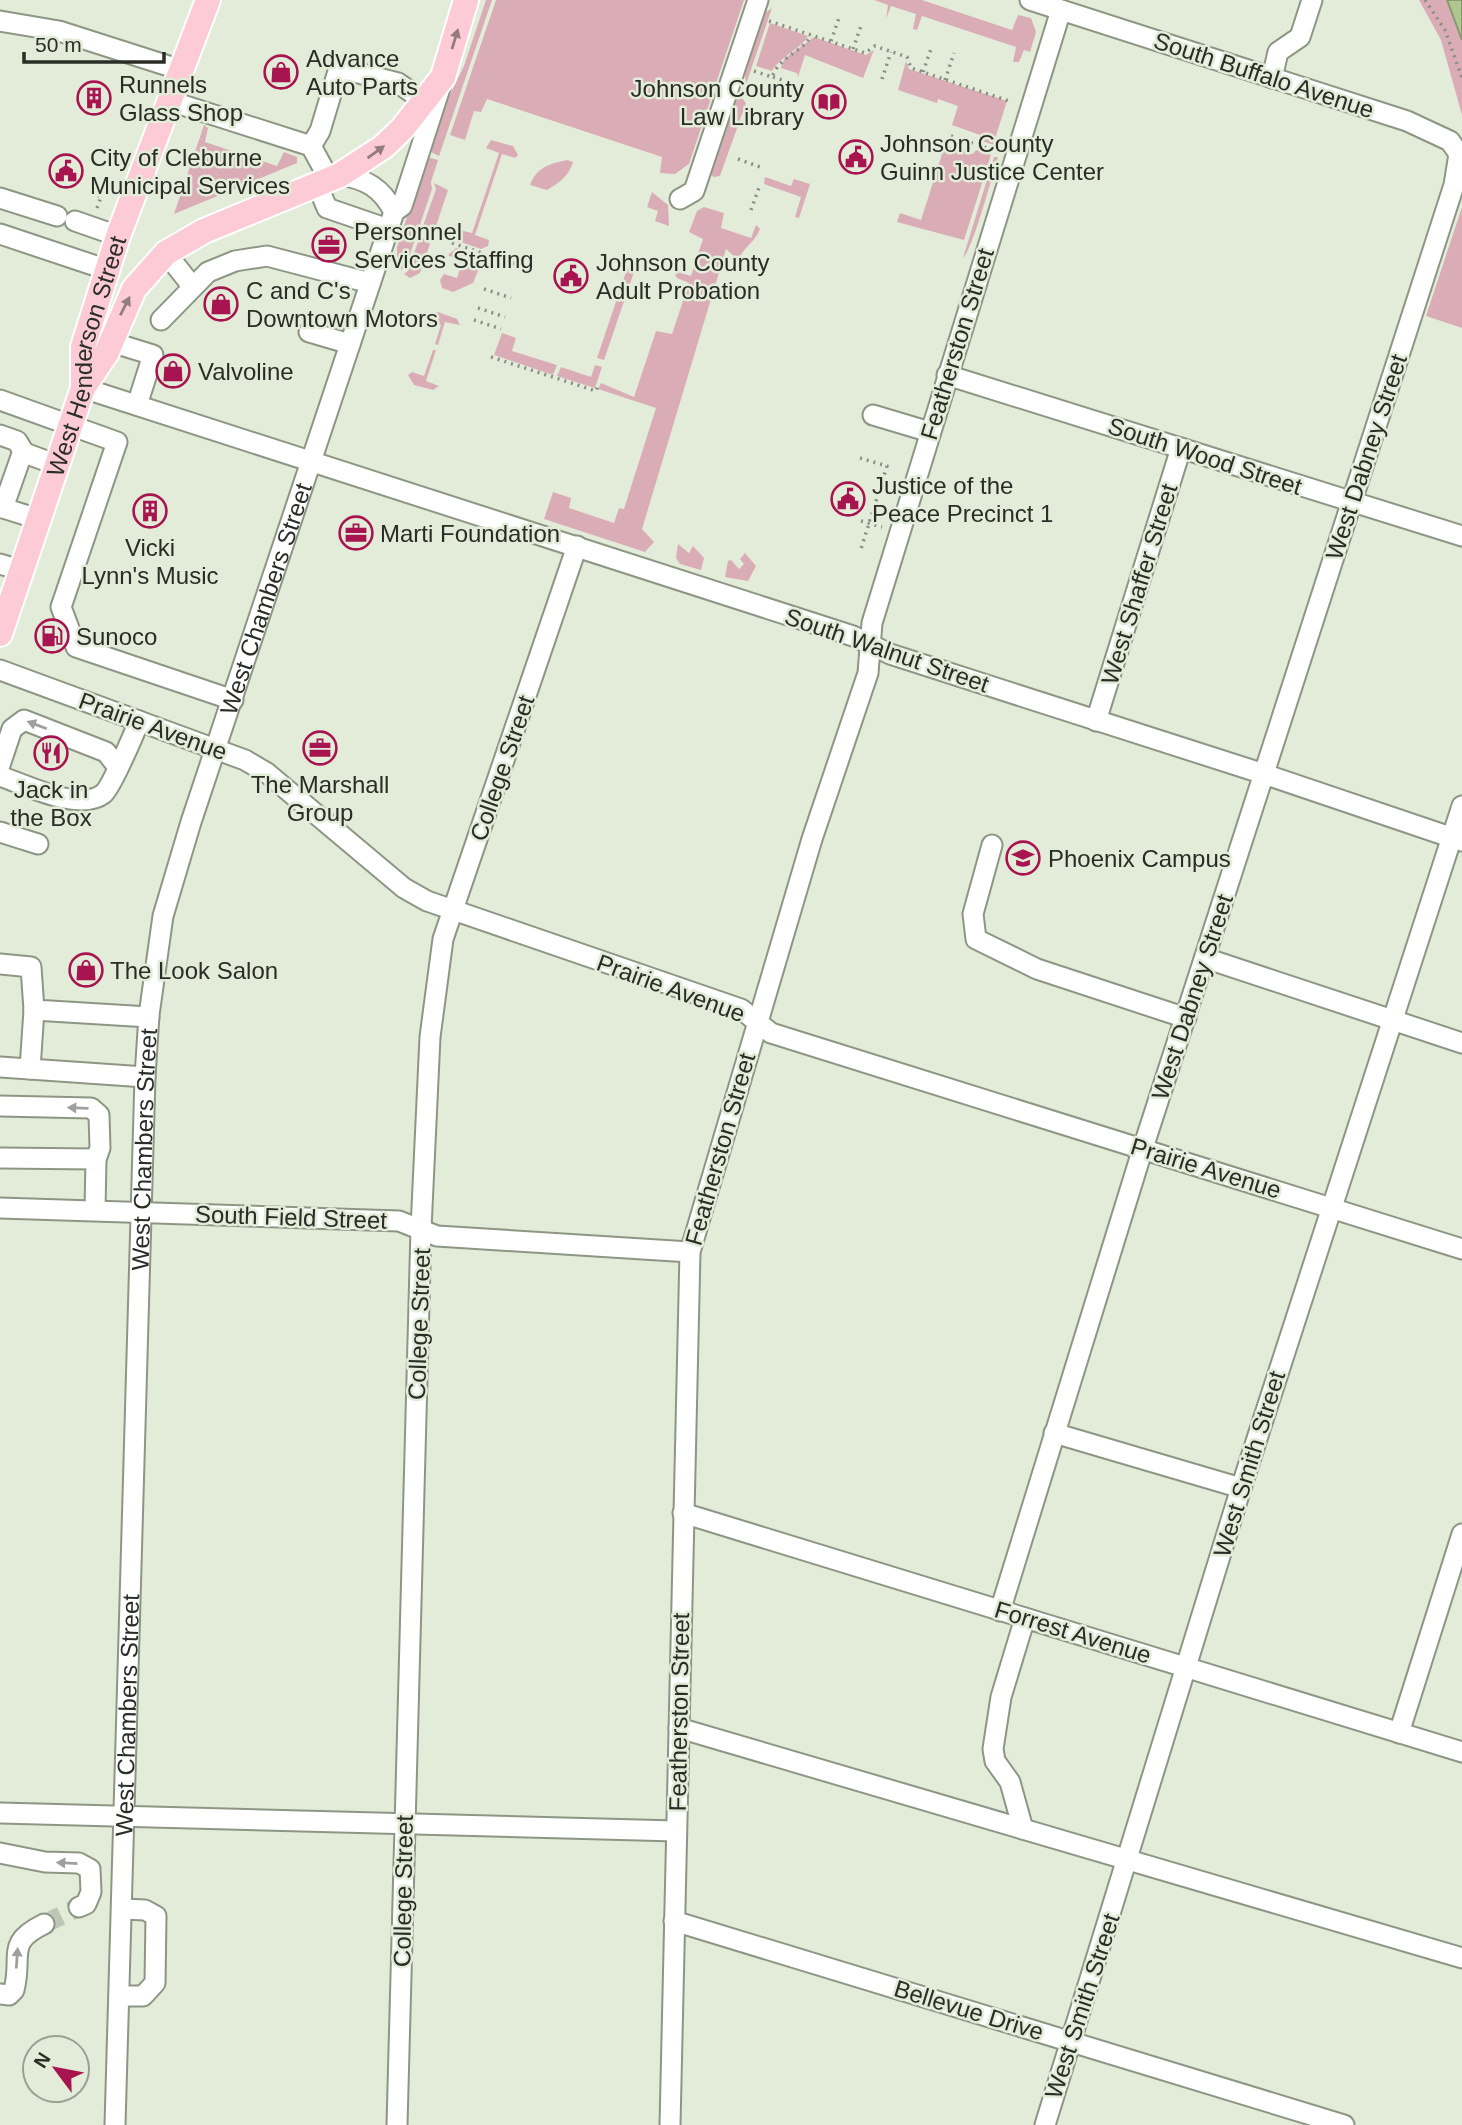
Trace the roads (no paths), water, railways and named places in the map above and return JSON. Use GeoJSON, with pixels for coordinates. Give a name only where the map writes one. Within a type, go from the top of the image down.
{"type":"FeatureCollection","features":[{"type":"Feature","properties":{"kind":"main road","name":"West Henderson Street"},"geometry":{"type":"LineString","coordinates":[[2,623],[10,567],[38,519],[83,388],[83,347],[118,236],[208,0]]}},
{"type":"Feature","properties":{"kind":"main road","name":"West Chambers Street"},"geometry":{"type":"LineString","coordinates":[[83,388],[111,342],[134,289],[166,253],[204,231],[329,179],[383,146],[425,101],[443,77],[466,0]]}},
{"type":"Feature","properties":{"kind":"street"},"geometry":{"type":"LineString","coordinates":[[686,196],[758,0]]}},
{"type":"Feature","properties":{"kind":"street","name":"South Buffalo Avenue"},"geometry":{"type":"LineString","coordinates":[[1030,0],[1436,132],[1450,141],[1459,154],[1454,186]]}},
{"type":"Feature","properties":{"kind":"street"},"geometry":{"type":"LineString","coordinates":[[1272,78],[1278,52],[1300,37],[1312,0]]}},
{"type":"Feature","properties":{"kind":"street","name":"Featherston Street"},"geometry":{"type":"LineString","coordinates":[[670,2125],[690,1252],[812,839],[868,673],[872,623],[899,532],[1061,10]]}},
{"type":"Feature","properties":{"kind":"street"},"geometry":{"type":"LineString","coordinates":[[0,21],[59,31],[181,70]]}},
{"type":"Feature","properties":{"kind":"street"},"geometry":{"type":"LineString","coordinates":[[311,146],[320,131],[339,68],[398,83],[425,101]]}},
{"type":"Feature","properties":{"kind":"street","name":"West Chambers Street"},"geometry":{"type":"LineString","coordinates":[[115,2125],[145,1077],[149,1017],[163,916],[391,220],[402,206],[443,77]]}},
{"type":"Feature","properties":{"kind":"street"},"geometry":{"type":"LineString","coordinates":[[170,101],[311,146],[329,179],[327,208],[391,220],[387,198],[375,186],[356,177],[329,179]]}},
{"type":"Feature","properties":{"kind":"street","name":"West Dabney Street"},"geometry":{"type":"LineString","coordinates":[[1000,1611],[1143,1148],[1454,186]]}},
{"type":"Feature","properties":{"kind":"street"},"geometry":{"type":"LineString","coordinates":[[0,198],[118,236]]}},
{"type":"Feature","properties":{"kind":"street"},"geometry":{"type":"LineString","coordinates":[[0,234],[108,270]]}},
{"type":"Feature","properties":{"kind":"street"},"geometry":{"type":"LineString","coordinates":[[166,253],[192,286]]}},
{"type":"Feature","properties":{"kind":"street"},"geometry":{"type":"LineString","coordinates":[[161,320],[208,272],[235,261],[267,256],[370,283]]}},
{"type":"Feature","properties":{"kind":"street"},"geometry":{"type":"LineString","coordinates":[[309,332],[350,344]]}},
{"type":"Feature","properties":{"kind":"street"},"geometry":{"type":"LineString","coordinates":[[111,342],[153,355],[137,405]]}},
{"type":"Feature","properties":{"kind":"street","name":"South Wood Street"},"geometry":{"type":"LineString","coordinates":[[947,375],[1462,536]]}},
{"type":"Feature","properties":{"kind":"street","name":"South Walnut Street"},"geometry":{"type":"LineString","coordinates":[[83,388],[853,636],[895,656],[1264,774],[1457,840]]}},
{"type":"Feature","properties":{"kind":"street"},"geometry":{"type":"LineString","coordinates":[[0,400],[117,442],[61,607],[76,648],[233,700]]}},
{"type":"Feature","properties":{"kind":"street"},"geometry":{"type":"LineString","coordinates":[[19,407],[10,442],[2,508],[38,519]]}},
{"type":"Feature","properties":{"kind":"street"},"geometry":{"type":"LineString","coordinates":[[873,415],[930,432]]}},
{"type":"Feature","properties":{"kind":"street"},"geometry":{"type":"LineString","coordinates":[[10,442],[57,464]]}},
{"type":"Feature","properties":{"kind":"street","name":"West Shaffer Street"},"geometry":{"type":"LineString","coordinates":[[1096,721],[1181,448]]}},
{"type":"Feature","properties":{"kind":"street","name":"College Street"},"geometry":{"type":"LineString","coordinates":[[397,2125],[421,1229],[430,1037],[438,966],[453,912],[577,546]]}},
{"type":"Feature","properties":{"kind":"street","name":"Prairie Avenue"},"geometry":{"type":"LineString","coordinates":[[0,670],[216,749],[267,773],[404,888],[453,912],[741,1009],[771,1033],[1462,1249]]}},
{"type":"Feature","properties":{"kind":"street"},"geometry":{"type":"LineString","coordinates":[[2,756],[12,729],[24,720],[106,752],[117,766]]}},
{"type":"Feature","properties":{"kind":"street"},"geometry":{"type":"LineString","coordinates":[[0,776],[77,802],[105,793],[139,721]]}},
{"type":"Feature","properties":{"kind":"street","name":"West Smith Street"},"geometry":{"type":"LineString","coordinates":[[1045,2125],[1331,1206],[1391,1021],[1457,840],[1462,806]]}},
{"type":"Feature","properties":{"kind":"street"},"geometry":{"type":"LineString","coordinates":[[0,832],[38,845]]}},
{"type":"Feature","properties":{"kind":"street"},"geometry":{"type":"LineString","coordinates":[[992,845],[974,914],[976,939],[1037,969],[1186,1018]]}},
{"type":"Feature","properties":{"kind":"street"},"geometry":{"type":"LineString","coordinates":[[1205,958],[1462,1043]]}},
{"type":"Feature","properties":{"kind":"street"},"geometry":{"type":"LineString","coordinates":[[0,964],[31,967],[34,1010],[30,1069]]}},
{"type":"Feature","properties":{"kind":"street"},"geometry":{"type":"LineString","coordinates":[[34,1010],[149,1017]]}},
{"type":"Feature","properties":{"kind":"street"},"geometry":{"type":"LineString","coordinates":[[0,1068],[145,1077]]}},
{"type":"Feature","properties":{"kind":"street"},"geometry":{"type":"LineString","coordinates":[[0,1106],[91,1108],[99,1115],[101,1124],[96,1159],[95,1210]]}},
{"type":"Feature","properties":{"kind":"street"},"geometry":{"type":"LineString","coordinates":[[0,1158],[96,1159]]}},
{"type":"Feature","properties":{"kind":"street","name":"South Field Street"},"geometry":{"type":"LineString","coordinates":[[0,1208],[399,1221],[438,1236],[690,1252]]}},
{"type":"Feature","properties":{"kind":"street"},"geometry":{"type":"LineString","coordinates":[[1054,1433],[1241,1489]]}},
{"type":"Feature","properties":{"kind":"street","name":"Forrest Avenue"},"geometry":{"type":"LineString","coordinates":[[683,1513],[1462,1752]]}},
{"type":"Feature","properties":{"kind":"street"},"geometry":{"type":"LineString","coordinates":[[1399,1733],[1462,1534]]}},
{"type":"Feature","properties":{"kind":"street"},"geometry":{"type":"LineString","coordinates":[[1023,1829],[1010,1782],[995,1760],[993,1749],[1001,1697],[1025,1618]]}},
{"type":"Feature","properties":{"kind":"street"},"geometry":{"type":"LineString","coordinates":[[679,1728],[1462,1958]]}},
{"type":"Feature","properties":{"kind":"street"},"geometry":{"type":"LineString","coordinates":[[0,1813],[404,1826],[676,1831]]}},
{"type":"Feature","properties":{"kind":"street"},"geometry":{"type":"LineString","coordinates":[[0,1853],[45,1861],[79,1863],[90,1870],[91,1892],[86,1904],[79,1907]]}},
{"type":"Feature","properties":{"kind":"street"},"geometry":{"type":"LineString","coordinates":[[120,1996],[142,1996],[155,1983],[156,1916],[145,1910],[123,1909]]}},
{"type":"Feature","properties":{"kind":"street","name":"Bellevue Drive"},"geometry":{"type":"LineString","coordinates":[[674,1921],[1344,2125]]}},
{"type":"Feature","properties":{"kind":"street"},"geometry":{"type":"LineString","coordinates":[[0,1994],[9,1995],[14,1990],[19,1943],[24,1934],[44,1924]]}},
{"type":"Feature","properties":{"kind":"tunnel"},"geometry":{"type":"LineString","coordinates":[[44,1924],[79,1907]]}},
{"type":"Feature","properties":{"kind":"place","name":"Advance Auto Parts"},"geometry":{"type":"Point","coordinates":[281,72]}},
{"type":"Feature","properties":{"kind":"place","name":"Runnels Glass Shop"},"geometry":{"type":"Point","coordinates":[94,98]}},
{"type":"Feature","properties":{"kind":"place","name":"Johnson County Law Library"},"geometry":{"type":"Point","coordinates":[829,102]}},
{"type":"Feature","properties":{"kind":"place","name":"Johnson County Guinn Justice Center"},"geometry":{"type":"Point","coordinates":[856,157]}},
{"type":"Feature","properties":{"kind":"place","name":"City of Cleburne Municipal Services"},"geometry":{"type":"Point","coordinates":[66,171]}},
{"type":"Feature","properties":{"kind":"place","name":"Personnel Services Staffing"},"geometry":{"type":"Point","coordinates":[329,245]}},
{"type":"Feature","properties":{"kind":"place","name":"Johnson County Adult Probation"},"geometry":{"type":"Point","coordinates":[571,276]}},
{"type":"Feature","properties":{"kind":"place","name":"C and C's Downtown Motors"},"geometry":{"type":"Point","coordinates":[221,304]}},
{"type":"Feature","properties":{"kind":"place","name":"Valvoline"},"geometry":{"type":"Point","coordinates":[173,371]}},
{"type":"Feature","properties":{"kind":"place","name":"Justice of the Peace Precinct 1"},"geometry":{"type":"Point","coordinates":[848,499]}},
{"type":"Feature","properties":{"kind":"place","name":"Vicki Lynn's Music"},"geometry":{"type":"Point","coordinates":[150,511]}},
{"type":"Feature","properties":{"kind":"place","name":"Marti Foundation"},"geometry":{"type":"Point","coordinates":[356,533]}},
{"type":"Feature","properties":{"kind":"place","name":"Sunoco"},"geometry":{"type":"Point","coordinates":[52,636]}},
{"type":"Feature","properties":{"kind":"place","name":"The Marshall Group"},"geometry":{"type":"Point","coordinates":[320,748]}},
{"type":"Feature","properties":{"kind":"place","name":"Jack in the Box"},"geometry":{"type":"Point","coordinates":[51,753]}},
{"type":"Feature","properties":{"kind":"place","name":"Phoenix Campus"},"geometry":{"type":"Point","coordinates":[1023,858]}},
{"type":"Feature","properties":{"kind":"place","name":"The Look Salon"},"geometry":{"type":"Point","coordinates":[86,970]}}]}
